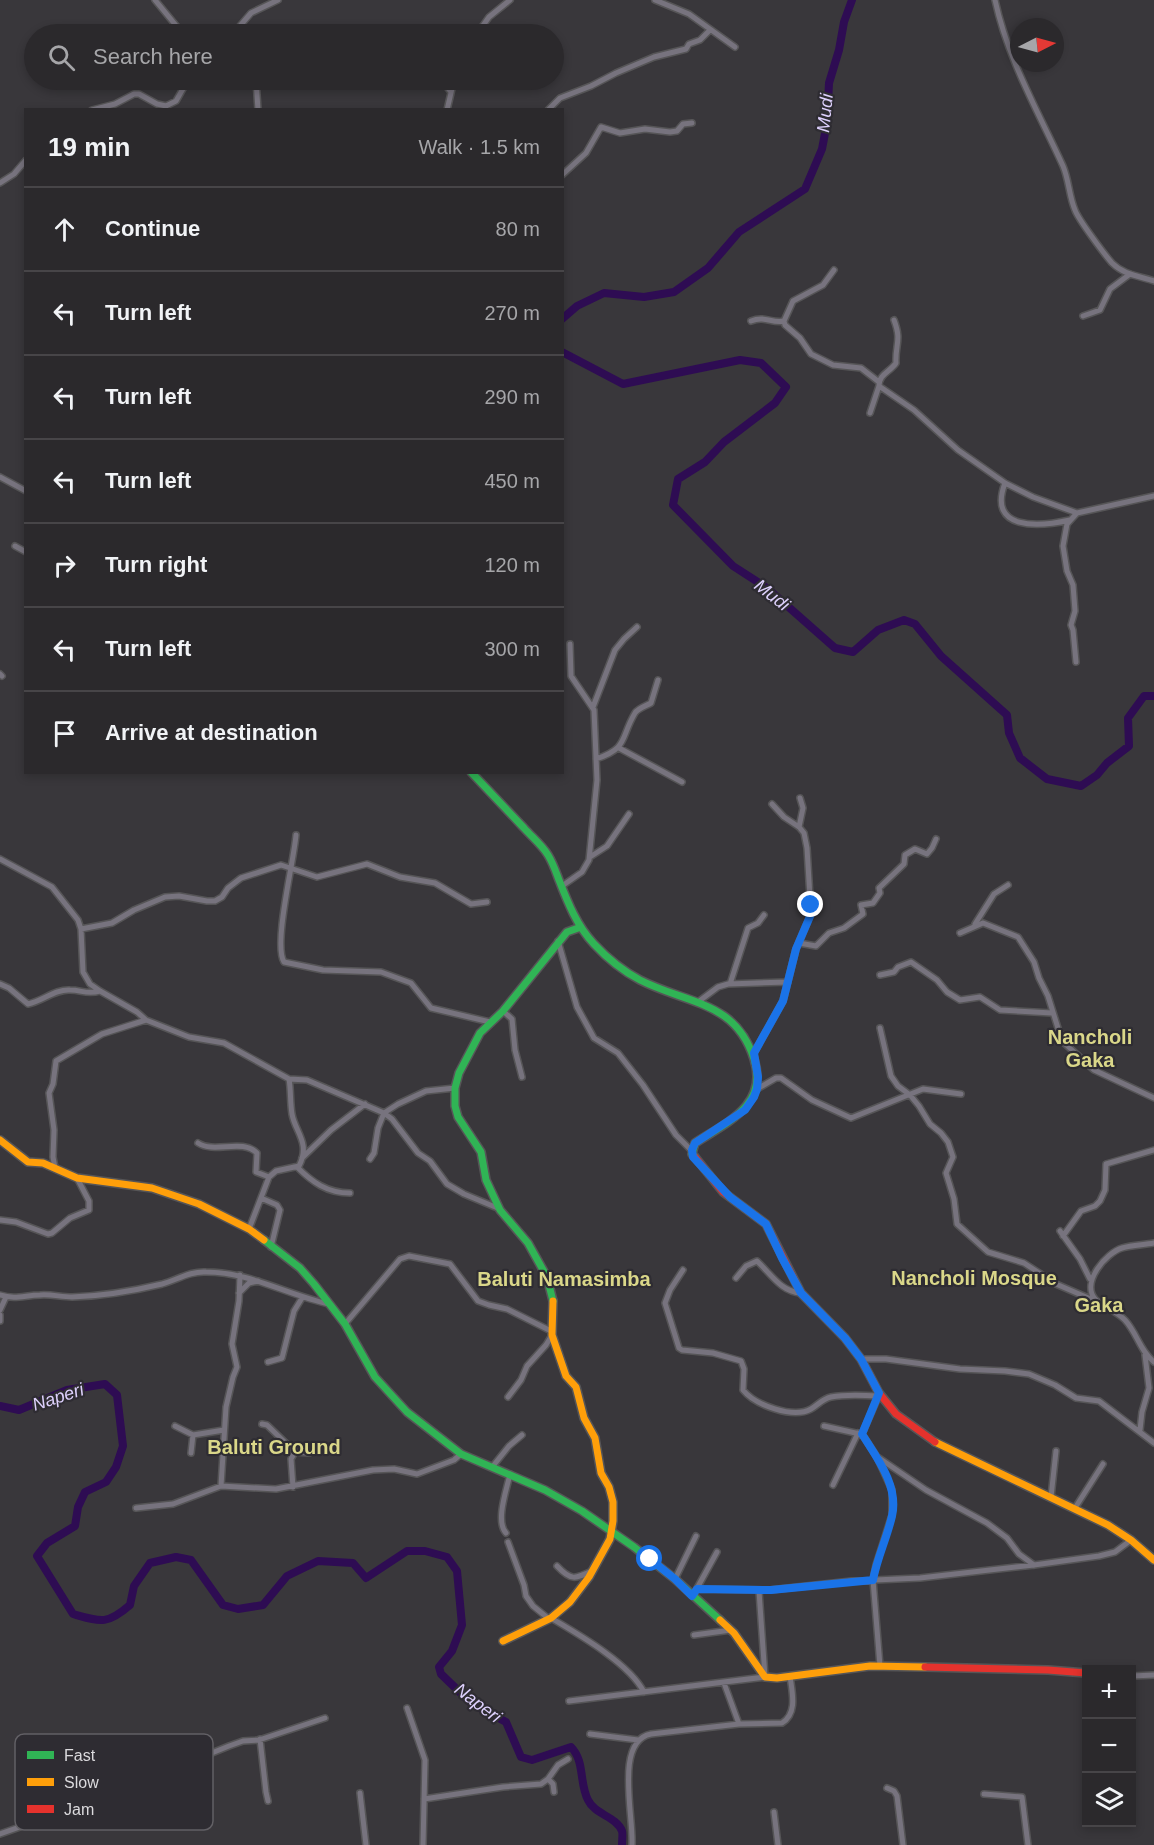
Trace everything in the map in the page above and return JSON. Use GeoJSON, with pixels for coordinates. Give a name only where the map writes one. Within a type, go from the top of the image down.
{"type":"FeatureCollection","features":[{"type":"Feature","properties":{"kind":"street"},"geometry":{"type":"LineString","coordinates":[[155,0],[175,24]]}},
{"type":"Feature","properties":{"kind":"street"},"geometry":{"type":"LineString","coordinates":[[242,24],[251,13],[278,0]]}},
{"type":"Feature","properties":{"kind":"street"},"geometry":{"type":"LineString","coordinates":[[484,24],[489,16],[510,0]]}},
{"type":"Feature","properties":{"kind":"street"},"geometry":{"type":"LineString","coordinates":[[655,0],[689,14],[735,47]]}},
{"type":"Feature","properties":{"kind":"street"},"geometry":{"type":"LineString","coordinates":[[994,0],[1000,25],[1017,72],[1064,168],[1077,214],[1112,262],[1130,274],[1154,280]]}},
{"type":"Feature","properties":{"kind":"street"},"geometry":{"type":"LineString","coordinates":[[550,108],[560,98],[616,73],[654,57],[686,49],[689,44],[700,40],[710,30]]}},
{"type":"Feature","properties":{"kind":"street"},"geometry":{"type":"LineString","coordinates":[[100,108],[116,104],[134,94],[166,106],[176,100],[183,90]]}},
{"type":"Feature","properties":{"kind":"street"},"geometry":{"type":"LineString","coordinates":[[257,90],[258,108]]}},
{"type":"Feature","properties":{"kind":"street"},"geometry":{"type":"LineString","coordinates":[[447,108],[451,92]]}},
{"type":"Feature","properties":{"kind":"street"},"geometry":{"type":"LineString","coordinates":[[564,173],[586,153],[601,127],[620,133],[645,129],[670,132],[677,131],[683,124],[692,123]]}},
{"type":"Feature","properties":{"kind":"street"},"geometry":{"type":"LineString","coordinates":[[0,183],[14,174],[24,162]]}},
{"type":"Feature","properties":{"kind":"street"},"geometry":{"type":"LineString","coordinates":[[834,270],[823,285],[793,301],[784,321],[785,325],[806,345],[811,354],[833,365],[861,368],[914,410],[958,450],[1005,483],[1077,513]]}},
{"type":"Feature","properties":{"kind":"street"},"geometry":{"type":"LineString","coordinates":[[1083,316],[1100,310],[1110,289],[1130,274]]}},
{"type":"Feature","properties":{"kind":"street"},"geometry":{"type":"LineString","coordinates":[[751,321],[763,318],[784,321]]}},
{"type":"Feature","properties":{"kind":"street"},"geometry":{"type":"LineString","coordinates":[[870,413],[884,374],[896,363],[895,353],[899,340],[894,320]]}},
{"type":"Feature","properties":{"kind":"street"},"geometry":{"type":"LineString","coordinates":[[0,477],[24,490]]}},
{"type":"Feature","properties":{"kind":"street"},"geometry":{"type":"LineString","coordinates":[[1005,483],[1002,502],[1005,514],[1011,520],[1047,524],[1070,520]]}},
{"type":"Feature","properties":{"kind":"street"},"geometry":{"type":"LineString","coordinates":[[1076,662],[1071,625],[1075,611],[1073,585],[1067,571],[1063,546],[1070,520],[1077,513],[1154,496]]}},
{"type":"Feature","properties":{"kind":"street"},"geometry":{"type":"LineString","coordinates":[[15,546],[24,551]]}},
{"type":"Feature","properties":{"kind":"street"},"geometry":{"type":"LineString","coordinates":[[562,886],[582,872],[590,857],[596,802],[593,707],[615,650],[638,627]]}},
{"type":"Feature","properties":{"kind":"street"},"geometry":{"type":"LineString","coordinates":[[570,644],[571,676],[593,707]]}},
{"type":"Feature","properties":{"kind":"street"},"geometry":{"type":"LineString","coordinates":[[596,759],[619,748],[636,711],[651,702],[658,680]]}},
{"type":"Feature","properties":{"kind":"street"},"geometry":{"type":"LineString","coordinates":[[619,748],[682,782]]}},
{"type":"Feature","properties":{"kind":"street"},"geometry":{"type":"LineString","coordinates":[[473,774],[543,848],[581,927],[615,963],[632,976],[664,992],[712,1008],[746,1035],[754,1053],[758,1077],[757,1089],[745,1110],[695,1143],[692,1150],[693,1157],[723,1191],[766,1224],[801,1293],[837,1329],[861,1359],[879,1394],[896,1414],[942,1447],[1108,1525],[1131,1540],[1154,1560]]}},
{"type":"Feature","properties":{"kind":"street"},"geometry":{"type":"LineString","coordinates":[[799,827],[803,808],[800,798]]}},
{"type":"Feature","properties":{"kind":"street"},"geometry":{"type":"LineString","coordinates":[[754,1053],[783,1001],[790,968],[811,914],[804,833],[772,804]]}},
{"type":"Feature","properties":{"kind":"street"},"geometry":{"type":"LineString","coordinates":[[590,857],[606,846],[629,814]]}},
{"type":"Feature","properties":{"kind":"street"},"geometry":{"type":"LineString","coordinates":[[296,835],[282,926],[280,949],[284,962],[322,970],[381,972],[411,983],[431,1008],[490,1022]]}},
{"type":"Feature","properties":{"kind":"street"},"geometry":{"type":"LineString","coordinates":[[799,943],[816,946],[829,933],[844,928],[863,914],[861,905],[873,903],[880,893],[879,888],[904,864],[905,855],[915,849],[927,854],[936,839]]}},
{"type":"Feature","properties":{"kind":"street"},"geometry":{"type":"LineString","coordinates":[[0,859],[52,887],[78,920],[81,929],[83,972],[90,984],[100,992],[137,1012],[146,1020],[189,1037],[224,1043],[289,1079],[307,1080],[384,1113],[392,1119],[418,1153],[430,1161],[447,1184],[500,1210]]}},
{"type":"Feature","properties":{"kind":"street"},"geometry":{"type":"LineString","coordinates":[[81,929],[112,923],[134,910],[165,897],[179,896],[215,901],[241,878],[281,865],[317,877],[367,864],[400,877],[435,883],[471,904],[487,902]]}},
{"type":"Feature","properties":{"kind":"street"},"geometry":{"type":"LineString","coordinates":[[974,926],[994,894],[1008,885]]}},
{"type":"Feature","properties":{"kind":"street"},"geometry":{"type":"LineString","coordinates":[[730,984],[748,928],[758,923],[764,915]]}},
{"type":"Feature","properties":{"kind":"street"},"geometry":{"type":"LineString","coordinates":[[960,933],[985,923],[1018,937],[1034,962],[1048,996],[1062,1041],[1099,1073],[1154,1098]]}},
{"type":"Feature","properties":{"kind":"street"},"geometry":{"type":"LineString","coordinates":[[503,1641],[550,1618],[570,1602],[592,1570],[612,1533],[611,1494],[601,1473],[595,1438],[584,1418],[576,1387],[566,1376],[552,1333],[553,1301],[547,1277],[531,1247],[500,1210],[486,1179],[481,1152],[458,1117],[455,1106],[455,1088],[472,1044],[490,1022],[503,1011],[558,941],[567,932],[581,927]]}},
{"type":"Feature","properties":{"kind":"street"},"geometry":{"type":"LineString","coordinates":[[558,941],[577,1007],[594,1038],[618,1053],[643,1085],[676,1135],[692,1150]]}},
{"type":"Feature","properties":{"kind":"street"},"geometry":{"type":"LineString","coordinates":[[880,975],[894,972],[898,967],[911,962],[960,1000],[980,997],[1000,1010],[1052,1013]]}},
{"type":"Feature","properties":{"kind":"street"},"geometry":{"type":"LineString","coordinates":[[698,1002],[718,987],[730,984],[788,982]]}},
{"type":"Feature","properties":{"kind":"street"},"geometry":{"type":"LineString","coordinates":[[0,984],[9,988],[28,1004],[50,994],[69,989],[90,994],[100,992]]}},
{"type":"Feature","properties":{"kind":"street"},"geometry":{"type":"LineString","coordinates":[[503,1011],[512,1019],[514,1050],[522,1077]]}},
{"type":"Feature","properties":{"kind":"street"},"geometry":{"type":"LineString","coordinates":[[55,1168],[52,1157],[54,1130],[49,1093],[53,1084],[56,1061],[102,1034],[146,1020]]}},
{"type":"Feature","properties":{"kind":"street"},"geometry":{"type":"LineString","coordinates":[[880,1028],[889,1072],[898,1086],[910,1095],[930,1124],[945,1137],[952,1155],[946,1172],[954,1198],[957,1224],[988,1252],[1024,1263],[1056,1284],[1114,1310],[1126,1321],[1145,1355],[1149,1388],[1142,1412],[1140,1430]]}},
{"type":"Feature","properties":{"kind":"street"},"geometry":{"type":"LineString","coordinates":[[757,1089],[776,1078],[781,1078],[812,1100],[851,1118],[926,1089],[962,1094]]}},
{"type":"Feature","properties":{"kind":"street"},"geometry":{"type":"LineString","coordinates":[[289,1079],[293,1118],[302,1139],[302,1158]]}},
{"type":"Feature","properties":{"kind":"street"},"geometry":{"type":"LineString","coordinates":[[370,1159],[374,1153],[378,1128],[384,1113],[422,1093],[455,1088]]}},
{"type":"Feature","properties":{"kind":"street"},"geometry":{"type":"LineString","coordinates":[[249,1230],[269,1178],[276,1172],[297,1167],[302,1158],[331,1130],[365,1104]]}},
{"type":"Feature","properties":{"kind":"street"},"geometry":{"type":"LineString","coordinates":[[0,1140],[24,1161],[43,1163],[77,1178],[152,1188],[199,1204],[249,1230],[300,1268],[345,1324],[375,1377],[407,1412],[461,1454],[510,1474],[582,1511],[634,1547],[675,1579],[731,1630],[765,1677]]}},
{"type":"Feature","properties":{"kind":"street"},"geometry":{"type":"LineString","coordinates":[[198,1143],[204,1147],[236,1147],[256,1151],[256,1172],[269,1178]]}},
{"type":"Feature","properties":{"kind":"street"},"geometry":{"type":"LineString","coordinates":[[1100,1303],[1092,1293],[1090,1279],[1080,1259],[1061,1234],[1081,1211],[1095,1206],[1100,1201],[1105,1190],[1106,1164],[1154,1150]]}},
{"type":"Feature","properties":{"kind":"street"},"geometry":{"type":"LineString","coordinates":[[297,1167],[318,1185],[330,1190],[350,1193]]}},
{"type":"Feature","properties":{"kind":"street"},"geometry":{"type":"LineString","coordinates":[[0,1220],[16,1222],[48,1234],[52,1233],[70,1218],[89,1210],[89,1201],[77,1178]]}},
{"type":"Feature","properties":{"kind":"street"},"geometry":{"type":"LineString","coordinates":[[261,1198],[277,1205],[280,1210],[271,1247]]}},
{"type":"Feature","properties":{"kind":"street"},"geometry":{"type":"LineString","coordinates":[[1090,1279],[1119,1249],[1154,1243]]}},
{"type":"Feature","properties":{"kind":"street"},"geometry":{"type":"LineString","coordinates":[[345,1324],[400,1259],[409,1256],[450,1264],[478,1301],[507,1309],[552,1333]]}},
{"type":"Feature","properties":{"kind":"street"},"geometry":{"type":"LineString","coordinates":[[736,1278],[746,1266],[757,1262],[787,1290],[801,1293]]}},
{"type":"Feature","properties":{"kind":"street"},"geometry":{"type":"LineString","coordinates":[[682,1270],[666,1300],[679,1348],[713,1353],[741,1361],[745,1374],[742,1390],[751,1398],[782,1413],[811,1409],[831,1397],[879,1394]]}},
{"type":"Feature","properties":{"kind":"street"},"geometry":{"type":"LineString","coordinates":[[0,1310],[3,1296],[76,1297],[120,1293],[164,1283],[192,1273],[206,1272],[240,1275],[302,1298],[329,1304]]}},
{"type":"Feature","properties":{"kind":"street"},"geometry":{"type":"LineString","coordinates":[[221,1486],[226,1407],[237,1367],[232,1344],[240,1275]]}},
{"type":"Feature","properties":{"kind":"street"},"geometry":{"type":"LineString","coordinates":[[239,1293],[249,1283],[260,1281]]}},
{"type":"Feature","properties":{"kind":"street"},"geometry":{"type":"LineString","coordinates":[[268,1362],[282,1358],[294,1311],[302,1298]]}},
{"type":"Feature","properties":{"kind":"street"},"geometry":{"type":"LineString","coordinates":[[0,1315],[0,1321]]}},
{"type":"Feature","properties":{"kind":"street"},"geometry":{"type":"LineString","coordinates":[[508,1397],[521,1380],[527,1366],[546,1345],[552,1333]]}},
{"type":"Feature","properties":{"kind":"street"},"geometry":{"type":"LineString","coordinates":[[1145,1355],[1154,1362]]}},
{"type":"Feature","properties":{"kind":"street"},"geometry":{"type":"LineString","coordinates":[[861,1359],[886,1359],[960,1369],[1029,1374],[1055,1384],[1076,1398],[1099,1401],[1140,1430],[1154,1443]]}},
{"type":"Feature","properties":{"kind":"street"},"geometry":{"type":"LineString","coordinates":[[833,1485],[879,1394]]}},
{"type":"Feature","properties":{"kind":"street"},"geometry":{"type":"LineString","coordinates":[[262,1424],[267,1425],[295,1452]]}},
{"type":"Feature","properties":{"kind":"street"},"geometry":{"type":"LineString","coordinates":[[175,1426],[193,1435],[224,1430]]}},
{"type":"Feature","properties":{"kind":"street"},"geometry":{"type":"LineString","coordinates":[[824,1426],[860,1434],[877,1457],[890,1483],[892,1515],[873,1580],[880,1666]]}},
{"type":"Feature","properties":{"kind":"street"},"geometry":{"type":"LineString","coordinates":[[191,1453],[193,1435]]}},
{"type":"Feature","properties":{"kind":"street"},"geometry":{"type":"LineString","coordinates":[[493,1466],[509,1446],[522,1435]]}},
{"type":"Feature","properties":{"kind":"street"},"geometry":{"type":"LineString","coordinates":[[1051,1497],[1056,1451]]}},
{"type":"Feature","properties":{"kind":"street"},"geometry":{"type":"LineString","coordinates":[[293,1487],[291,1459],[295,1452]]}},
{"type":"Feature","properties":{"kind":"street"},"geometry":{"type":"LineString","coordinates":[[295,1452],[309,1453]]}},
{"type":"Feature","properties":{"kind":"street"},"geometry":{"type":"LineString","coordinates":[[136,1508],[173,1504],[221,1486],[258,1489],[293,1487],[373,1470],[394,1469],[422,1473],[454,1460],[461,1454]]}},
{"type":"Feature","properties":{"kind":"street"},"geometry":{"type":"LineString","coordinates":[[877,1457],[926,1490],[987,1523],[1007,1538],[1019,1554],[1034,1565]]}},
{"type":"Feature","properties":{"kind":"street"},"geometry":{"type":"LineString","coordinates":[[1076,1508],[1103,1464]]}},
{"type":"Feature","properties":{"kind":"street"},"geometry":{"type":"LineString","coordinates":[[506,1533],[502,1529],[500,1520],[510,1474]]}},
{"type":"Feature","properties":{"kind":"street"},"geometry":{"type":"LineString","coordinates":[[675,1579],[696,1536]]}},
{"type":"Feature","properties":{"kind":"street"},"geometry":{"type":"LineString","coordinates":[[697,1589],[759,1590],[920,1578],[1099,1556],[1115,1552],[1131,1540]]}},
{"type":"Feature","properties":{"kind":"street"},"geometry":{"type":"LineString","coordinates":[[508,1542],[526,1596],[533,1606],[582,1636],[624,1668],[639,1682],[644,1692]]}},
{"type":"Feature","properties":{"kind":"street"},"geometry":{"type":"LineString","coordinates":[[692,1596],[717,1552]]}},
{"type":"Feature","properties":{"kind":"street"},"geometry":{"type":"LineString","coordinates":[[557,1566],[570,1577],[577,1577],[592,1570]]}},
{"type":"Feature","properties":{"kind":"street"},"geometry":{"type":"LineString","coordinates":[[759,1590],[765,1677]]}},
{"type":"Feature","properties":{"kind":"street"},"geometry":{"type":"LineString","coordinates":[[694,1635],[731,1630]]}},
{"type":"Feature","properties":{"kind":"street"},"geometry":{"type":"LineString","coordinates":[[569,1701],[765,1677],[880,1666],[1082,1673]]}},
{"type":"Feature","properties":{"kind":"street"},"geometry":{"type":"LineString","coordinates":[[1136,1676],[1154,1675]]}},
{"type":"Feature","properties":{"kind":"street"},"geometry":{"type":"LineString","coordinates":[[632,1845],[628,1778],[630,1755],[641,1736],[739,1724],[782,1723],[792,1713],[790,1676]]}},
{"type":"Feature","properties":{"kind":"street"},"geometry":{"type":"LineString","coordinates":[[724,1683],[739,1724]]}},
{"type":"Feature","properties":{"kind":"street"},"geometry":{"type":"LineString","coordinates":[[407,1708],[425,1756],[423,1845]]}},
{"type":"Feature","properties":{"kind":"street"},"geometry":{"type":"LineString","coordinates":[[213,1753],[243,1741],[260,1739],[325,1718]]}},
{"type":"Feature","properties":{"kind":"street"},"geometry":{"type":"LineString","coordinates":[[590,1734],[638,1740]]}},
{"type":"Feature","properties":{"kind":"street"},"geometry":{"type":"LineString","coordinates":[[260,1739],[268,1801]]}},
{"type":"Feature","properties":{"kind":"street"},"geometry":{"type":"LineString","coordinates":[[424,1799],[503,1787],[538,1785],[548,1779],[559,1763],[568,1759]]}},
{"type":"Feature","properties":{"kind":"street"},"geometry":{"type":"LineString","coordinates":[[548,1779],[553,1784],[554,1792]]}},
{"type":"Feature","properties":{"kind":"street"},"geometry":{"type":"LineString","coordinates":[[887,1788],[894,1791],[897,1796],[903,1845]]}},
{"type":"Feature","properties":{"kind":"street"},"geometry":{"type":"LineString","coordinates":[[360,1793],[366,1845]]}},
{"type":"Feature","properties":{"kind":"street"},"geometry":{"type":"LineString","coordinates":[[984,1794],[1022,1797],[1028,1845]]}},
{"type":"Feature","properties":{"kind":"street"},"geometry":{"type":"LineString","coordinates":[[774,1812],[778,1845]]}},
{"type":"Feature","properties":{"kind":"street"},"geometry":{"type":"LineString","coordinates":[[0,1834],[15,1829]]}},
{"type":"Feature","properties":{"kind":"waterway","name":"Mudi"},"geometry":{"type":"LineString","coordinates":[[564,317],[577,306],[604,293],[644,297],[674,292],[708,268],[739,232],[805,189],[822,149],[827,123],[829,83],[839,50],[844,22],[852,0]]}},
{"type":"Feature","properties":{"kind":"waterway","name":"Mudi"},"geometry":{"type":"LineString","coordinates":[[564,353],[623,384],[740,360],[761,363],[786,387],[775,403],[724,442],[705,462],[678,479],[673,505],[733,566],[767,588],[835,648],[853,652],[878,630],[904,620],[915,624],[941,656],[1007,715],[1009,733],[1020,758],[1047,779],[1081,786],[1097,775],[1107,763],[1129,746],[1128,718],[1144,696],[1154,696]]}},
{"type":"Feature","properties":{"kind":"waterway","name":"Naperi"},"geometry":{"type":"LineString","coordinates":[[0,1406],[19,1410],[67,1390],[105,1384],[117,1395],[123,1446],[116,1467],[106,1482],[85,1492],[78,1507],[75,1526],[47,1543],[37,1556],[73,1614],[97,1620],[115,1616],[130,1605],[134,1586],[150,1563],[176,1557],[191,1560],[223,1605],[238,1609],[263,1605],[287,1576],[318,1561],[353,1563],[366,1578],[407,1551],[425,1551],[447,1557],[457,1571],[462,1625],[452,1651],[439,1667],[441,1674],[471,1703],[506,1722],[521,1757],[532,1760],[571,1747],[580,1765],[588,1800],[595,1809],[619,1826],[622,1832],[622,1845]]}},
{"type":"Feature","properties":{"kind":"traffic: fast"},"geometry":{"type":"LineString","coordinates":[[473,774],[546,851],[578,922],[599,949],[621,968],[640,980],[692,1000],[722,1015],[746,1040],[754,1059],[757,1075],[750,1101],[731,1120],[695,1143],[692,1154],[695,1157]]}},
{"type":"Feature","properties":{"kind":"traffic: fast"},"geometry":{"type":"LineString","coordinates":[[553,1301],[547,1277],[528,1243],[500,1210],[486,1180],[481,1152],[458,1117],[455,1106],[455,1088],[459,1073],[480,1033],[503,1011],[567,932],[581,927]]}},
{"type":"Feature","properties":{"kind":"traffic: fast"},"geometry":{"type":"LineString","coordinates":[[264,1240],[300,1268],[314,1284],[345,1324],[375,1377],[407,1412],[461,1454],[545,1490],[582,1511],[675,1579],[720,1620]]}},
{"type":"Feature","properties":{"kind":"traffic: slow"},"geometry":{"type":"LineString","coordinates":[[0,1140],[28,1162],[43,1163],[77,1178],[152,1188],[199,1204],[249,1229],[264,1240]]}},
{"type":"Feature","properties":{"kind":"traffic: slow"},"geometry":{"type":"LineString","coordinates":[[503,1641],[551,1618],[570,1602],[589,1577],[610,1539],[613,1521],[613,1502],[609,1487],[601,1473],[595,1438],[584,1418],[576,1387],[566,1376],[552,1335],[553,1301]]}},
{"type":"Feature","properties":{"kind":"traffic: slow"},"geometry":{"type":"LineString","coordinates":[[935,1442],[1108,1525],[1131,1540],[1154,1560]]}},
{"type":"Feature","properties":{"kind":"traffic: slow"},"geometry":{"type":"LineString","coordinates":[[720,1620],[734,1633],[765,1677],[777,1678],[870,1666],[925,1667]]}},
{"type":"Feature","properties":{"kind":"traffic: jam"},"geometry":{"type":"LineString","coordinates":[[695,1157],[723,1192],[766,1224],[801,1293],[845,1338],[861,1359],[879,1393],[896,1414],[935,1442]]}},
{"type":"Feature","properties":{"kind":"traffic: jam"},"geometry":{"type":"LineString","coordinates":[[925,1667],[1082,1673]]}},
{"type":"Feature","properties":{"kind":"district","name":"Nancholi Gaka"},"geometry":{"type":"Point","coordinates":[1090,1048]}},
{"type":"Feature","properties":{"kind":"district","name":"Nancholi Mosque"},"geometry":{"type":"Point","coordinates":[974,1278]}},
{"type":"Feature","properties":{"kind":"district","name":"Baluti Namasimba"},"geometry":{"type":"Point","coordinates":[564,1279]}},
{"type":"Feature","properties":{"kind":"district","name":"Gaka"},"geometry":{"type":"Point","coordinates":[1099,1305]}},
{"type":"Feature","properties":{"kind":"district","name":"Baluti Ground"},"geometry":{"type":"Point","coordinates":[274,1447]}},
{"type":"Feature","properties":{"kind":"route"},"geometry":{"type":"LineString","coordinates":[[650,1559],[692,1596],[697,1589],[771,1590],[873,1580],[892,1515],[890,1483],[862,1434],[879,1393],[861,1359],[837,1329],[801,1293],[766,1224],[723,1191],[692,1154],[695,1143],[745,1110],[754,1097],[758,1077],[754,1053],[783,1001],[790,968],[809,920],[811,905]]}}]}
